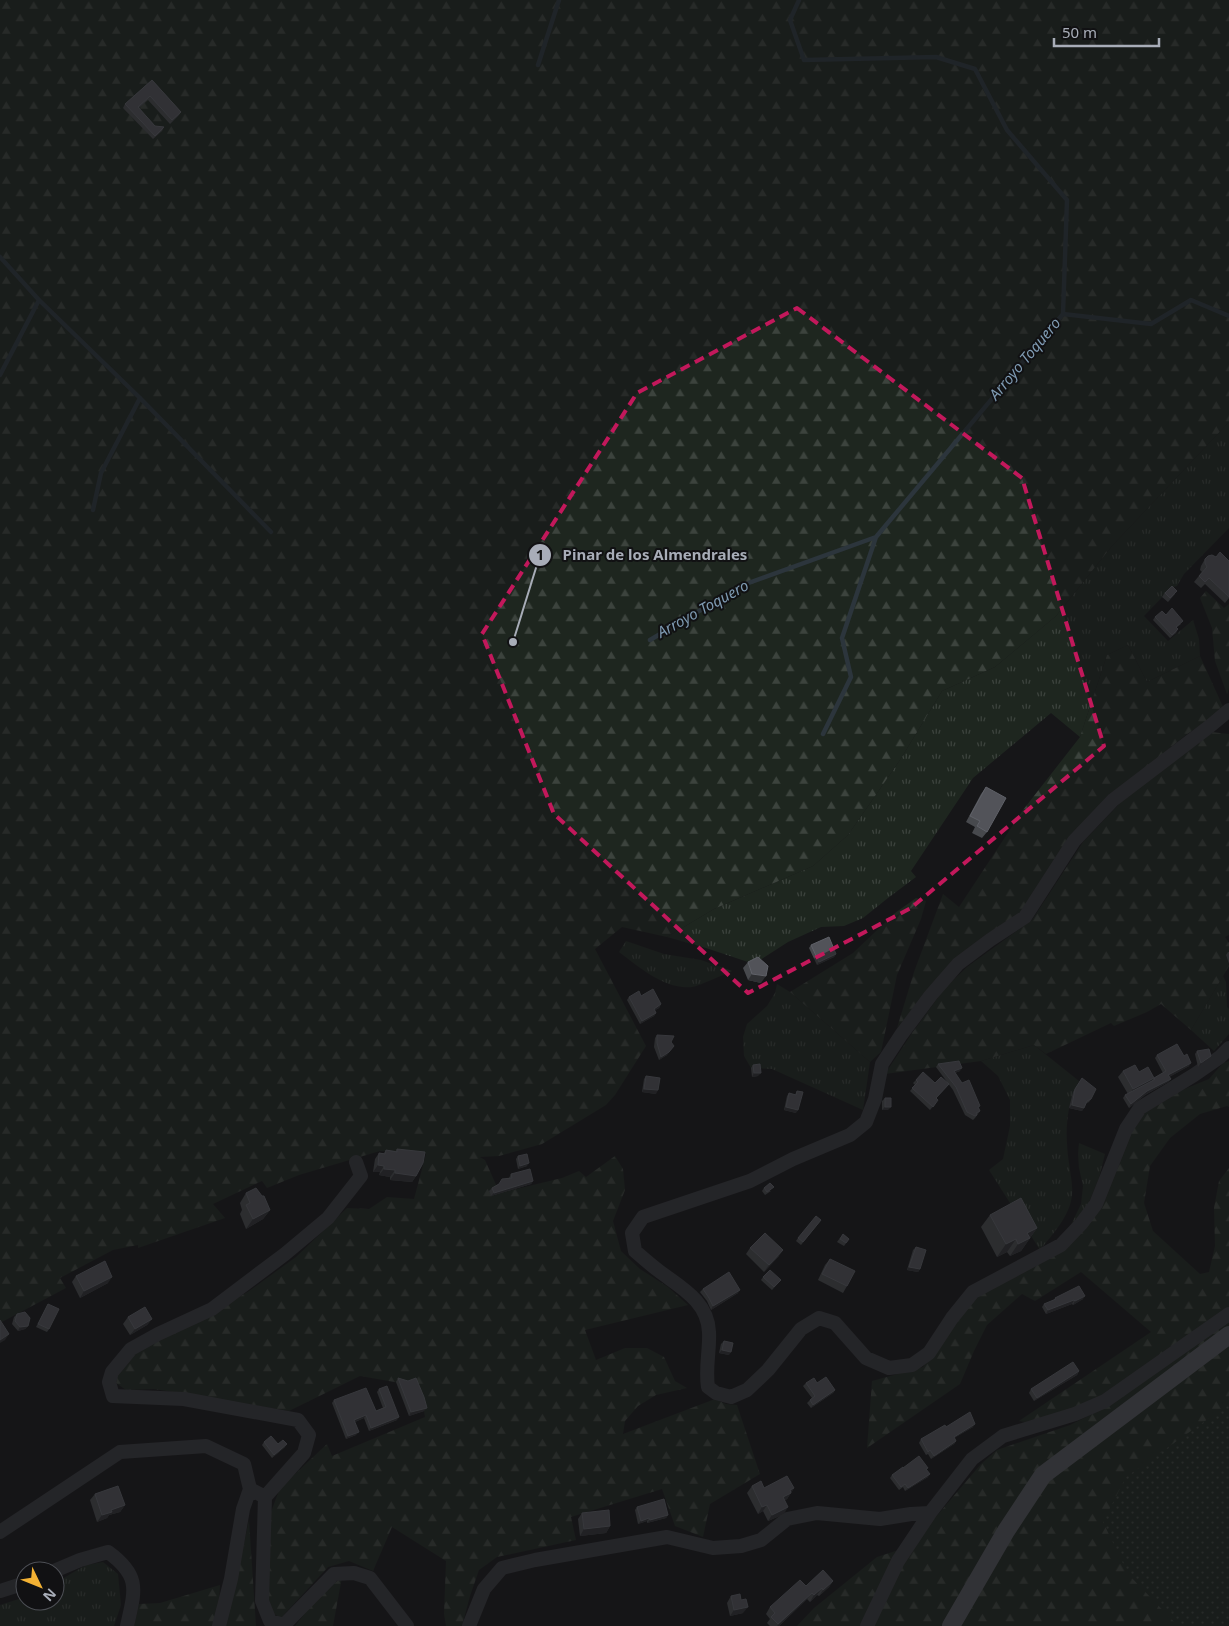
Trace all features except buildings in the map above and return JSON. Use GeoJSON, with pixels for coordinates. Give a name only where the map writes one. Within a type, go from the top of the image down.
{"type":"FeatureCollection","features":[{"type":"Feature","properties":{"kind":"main road"},"geometry":{"type":"LineString","coordinates":[[951,1626],[1006,1531],[1043,1475],[1229,1334]]}},
{"type":"Feature","properties":{"kind":"street"},"geometry":{"type":"LineString","coordinates":[[1229,710],[1114,800],[1074,841],[1025,917],[958,964],[931,995],[882,1064],[875,1100],[866,1122],[850,1135],[793,1159],[750,1180],[644,1217],[632,1233],[635,1251],[660,1272],[688,1291],[704,1310],[709,1330],[706,1374],[708,1387],[716,1393],[731,1397],[747,1390],[768,1370],[801,1330],[818,1318],[835,1323],[866,1358],[889,1368],[912,1365],[929,1353],[952,1318],[973,1292],[1061,1245],[1081,1224],[1096,1204],[1126,1129],[1140,1108],[1194,1075],[1220,1057],[1229,1048]]}},
{"type":"Feature","properties":{"kind":"street"},"geometry":{"type":"LineString","coordinates":[[356,1162],[360,1176],[328,1218],[285,1254],[212,1309],[131,1349],[112,1372],[109,1382],[113,1396],[184,1399],[298,1420],[309,1436],[304,1453],[265,1497],[262,1601],[270,1621],[284,1625],[334,1574],[354,1573],[370,1578],[408,1626]]}},
{"type":"Feature","properties":{"kind":"street"},"geometry":{"type":"LineString","coordinates":[[867,1626],[898,1561],[930,1513],[972,1459],[1003,1436],[1075,1414],[1105,1401],[1229,1314]]}},
{"type":"Feature","properties":{"kind":"street"},"geometry":{"type":"LineString","coordinates":[[0,1532],[120,1452],[206,1446],[244,1464],[250,1489],[243,1509],[231,1579],[219,1626]]}},
{"type":"Feature","properties":{"kind":"street"},"geometry":{"type":"LineString","coordinates":[[250,1489],[265,1497]]}},
{"type":"Feature","properties":{"kind":"street"},"geometry":{"type":"LineString","coordinates":[[469,1626],[484,1589],[502,1568],[526,1562],[667,1537],[713,1548],[741,1546],[761,1540],[786,1519],[817,1513],[880,1519],[930,1513]]}},
{"type":"Feature","properties":{"kind":"street"},"geometry":{"type":"LineString","coordinates":[[65,1566],[108,1552],[113,1555],[131,1575],[134,1594],[127,1626]]}},
{"type":"Feature","properties":{"kind":"street"},"geometry":{"type":"LineString","coordinates":[[0,1591],[15,1587]]}},
{"type":"Feature","properties":{"kind":"highlighted area"},"geometry":{"type":"Polygon","coordinates":[[[797,308],[1022,478],[1104,746],[911,908],[748,993],[554,814],[482,634],[637,393],[797,308]]]}},
{"type":"Feature","properties":{"kind":"green space"},"geometry":{"type":"Polygon","coordinates":[[[0,0],[1229,0],[1229,422],[1112,546],[1056,616],[995,667],[942,691],[900,760],[848,835],[813,866],[714,909],[667,937],[622,927],[595,949],[646,1046],[615,1095],[606,1105],[542,1144],[499,1156],[480,1157],[485,1160],[497,1187],[512,1190],[562,1178],[579,1171],[586,1177],[615,1156],[623,1169],[625,1190],[613,1221],[621,1251],[640,1269],[668,1287],[688,1305],[585,1330],[596,1360],[625,1348],[647,1348],[664,1357],[675,1381],[687,1388],[656,1395],[638,1406],[625,1421],[623,1434],[715,1399],[726,1404],[737,1405],[760,1474],[710,1504],[703,1537],[675,1526],[662,1489],[571,1517],[576,1540],[497,1557],[479,1570],[462,1626],[446,1626],[444,1614],[446,1561],[392,1527],[373,1571],[349,1561],[328,1567],[281,1618],[274,1614],[267,1595],[269,1517],[280,1488],[327,1444],[332,1456],[425,1417],[424,1411],[406,1384],[360,1376],[289,1411],[154,1389],[126,1390],[116,1383],[118,1372],[137,1352],[249,1291],[296,1257],[347,1208],[369,1209],[387,1197],[414,1199],[426,1154],[380,1151],[299,1175],[267,1188],[262,1181],[213,1204],[225,1218],[138,1248],[138,1245],[113,1250],[60,1278],[66,1288],[0,1323],[0,0]]]}},
{"type":"Feature","properties":{"kind":"green space"},"geometry":{"type":"Polygon","coordinates":[[[1229,422],[1229,528],[1184,574],[1177,586],[1171,588],[1144,616],[1168,641],[1193,620],[1199,639],[1200,656],[1147,682],[1128,645],[1107,655],[1080,737],[1051,713],[973,778],[911,871],[916,877],[863,918],[844,926],[821,927],[788,942],[754,964],[667,937],[714,909],[813,866],[848,835],[900,760],[942,691],[995,667],[1056,616],[1112,546],[1229,422]]]}},
{"type":"Feature","properties":{"kind":"green space"},"geometry":{"type":"Polygon","coordinates":[[[1206,591],[1224,608],[1229,604],[1229,688],[1227,694],[1215,661],[1212,628],[1200,598],[1206,591]]]}},
{"type":"Feature","properties":{"kind":"green space"},"geometry":{"type":"Polygon","coordinates":[[[1128,645],[1147,682],[1200,656],[1224,709],[1186,735],[1109,797],[1019,915],[985,935],[952,961],[897,1028],[914,972],[943,894],[959,907],[1023,810],[1080,737],[1107,655],[1128,645]]]}},
{"type":"Feature","properties":{"kind":"green space"},"geometry":{"type":"Polygon","coordinates":[[[1211,732],[1229,734],[1229,935],[1225,937],[1229,943],[1229,954],[1226,955],[1229,966],[1191,1030],[1161,1004],[1114,1026],[1111,1023],[1046,1054],[1034,1045],[981,1061],[885,1074],[945,988],[967,967],[1032,920],[1083,842],[1121,802],[1211,732]]]}},
{"type":"Feature","properties":{"kind":"green space"},"geometry":{"type":"Polygon","coordinates":[[[916,898],[926,901],[921,919],[897,975],[881,1052],[870,1062],[790,992],[853,953],[895,913],[916,898]]]}},
{"type":"Feature","properties":{"kind":"green space"},"geometry":{"type":"Polygon","coordinates":[[[626,941],[664,954],[701,960],[732,971],[692,987],[672,985],[653,976],[619,952],[626,941]]]}},
{"type":"Feature","properties":{"kind":"green space"},"geometry":{"type":"Polygon","coordinates":[[[1223,976],[1226,982],[1227,1007],[1229,1009],[1229,1034],[1214,1051],[1191,1030],[1223,976]]]}},
{"type":"Feature","properties":{"kind":"green space"},"geometry":{"type":"Polygon","coordinates":[[[777,984],[790,992],[870,1062],[863,1110],[772,1069],[751,1068],[744,1056],[743,1037],[747,1024],[767,1006],[775,993],[777,984]]]}},
{"type":"Feature","properties":{"kind":"green space"},"geometry":{"type":"Polygon","coordinates":[[[1034,1045],[1079,1081],[1071,1101],[1067,1121],[1067,1142],[1072,1186],[1071,1202],[1065,1217],[1040,1250],[989,1170],[1003,1159],[1010,1126],[1010,1100],[998,1076],[981,1061],[1034,1045]]]}},
{"type":"Feature","properties":{"kind":"green space"},"geometry":{"type":"Polygon","coordinates":[[[1229,1061],[1229,1107],[1200,1114],[1170,1138],[1150,1166],[1144,1203],[1153,1231],[1200,1274],[1209,1272],[1215,1246],[1214,1208],[1219,1181],[1229,1168],[1229,1307],[1114,1389],[1064,1413],[1025,1422],[1019,1421],[1151,1332],[1081,1272],[1035,1301],[1022,1294],[987,1325],[960,1384],[867,1448],[872,1381],[923,1367],[965,1307],[986,1290],[1079,1234],[1125,1141],[1143,1114],[1182,1090],[1209,1079],[1223,1063],[1229,1061]]]}},
{"type":"Feature","properties":{"kind":"green space"},"geometry":{"type":"Polygon","coordinates":[[[1079,1143],[1105,1154],[1099,1178],[1086,1210],[1071,1225],[1081,1204],[1083,1186],[1079,1168],[1079,1143]]]}},
{"type":"Feature","properties":{"kind":"green space"},"geometry":{"type":"Polygon","coordinates":[[[1229,1320],[1229,1626],[797,1626],[814,1608],[877,1557],[911,1546],[981,1464],[997,1450],[1070,1425],[1112,1404],[1229,1320]]]}},
{"type":"Feature","properties":{"kind":"green space"},"geometry":{"type":"Polygon","coordinates":[[[1229,1404],[1229,1626],[1178,1626],[1128,1574],[1103,1522],[1126,1477],[1229,1404]]]}},
{"type":"Feature","properties":{"kind":"green space"},"geometry":{"type":"Polygon","coordinates":[[[249,1520],[256,1626],[226,1626],[249,1520]]]}},
{"type":"Feature","properties":{"kind":"green space"},"geometry":{"type":"Polygon","coordinates":[[[103,1562],[118,1574],[121,1605],[114,1626],[0,1626],[0,1605],[15,1600],[15,1611],[65,1611],[65,1577],[86,1565],[103,1562]]]}},
{"type":"Feature","properties":{"kind":"green space"},"geometry":{"type":"Polygon","coordinates":[[[342,1577],[333,1626],[295,1626],[318,1597],[342,1577]]]}},
{"type":"Feature","properties":{"kind":"green space"},"geometry":{"type":"Polygon","coordinates":[[[220,1585],[219,1607],[214,1626],[134,1626],[139,1604],[160,1603],[220,1585]]]}},
{"type":"Feature","properties":{"kind":"waterway"},"geometry":{"type":"LineString","coordinates":[[538,65],[559,0]]}},
{"type":"Feature","properties":{"kind":"waterway","name":"Arroyo Toquero"},"geometry":{"type":"LineString","coordinates":[[650,640],[743,585],[876,537],[1063,314],[1067,200],[1007,130],[975,69],[936,57],[804,60],[790,20],[799,0]]}},
{"type":"Feature","properties":{"kind":"waterway"},"geometry":{"type":"LineString","coordinates":[[0,257],[39,300],[140,398],[271,532]]}},
{"type":"Feature","properties":{"kind":"waterway"},"geometry":{"type":"LineString","coordinates":[[0,375],[39,300]]}},
{"type":"Feature","properties":{"kind":"waterway"},"geometry":{"type":"LineString","coordinates":[[1063,314],[1151,324],[1191,300],[1229,316]]}},
{"type":"Feature","properties":{"kind":"waterway"},"geometry":{"type":"LineString","coordinates":[[93,510],[101,473],[140,398]]}},
{"type":"Feature","properties":{"kind":"waterway"},"geometry":{"type":"LineString","coordinates":[[823,734],[851,677],[842,638],[876,537]]}},
{"type":"Feature","properties":{"kind":"place","name":"Pinar de los Almendrales"},"geometry":{"type":"Point","coordinates":[513,642]}}]}
